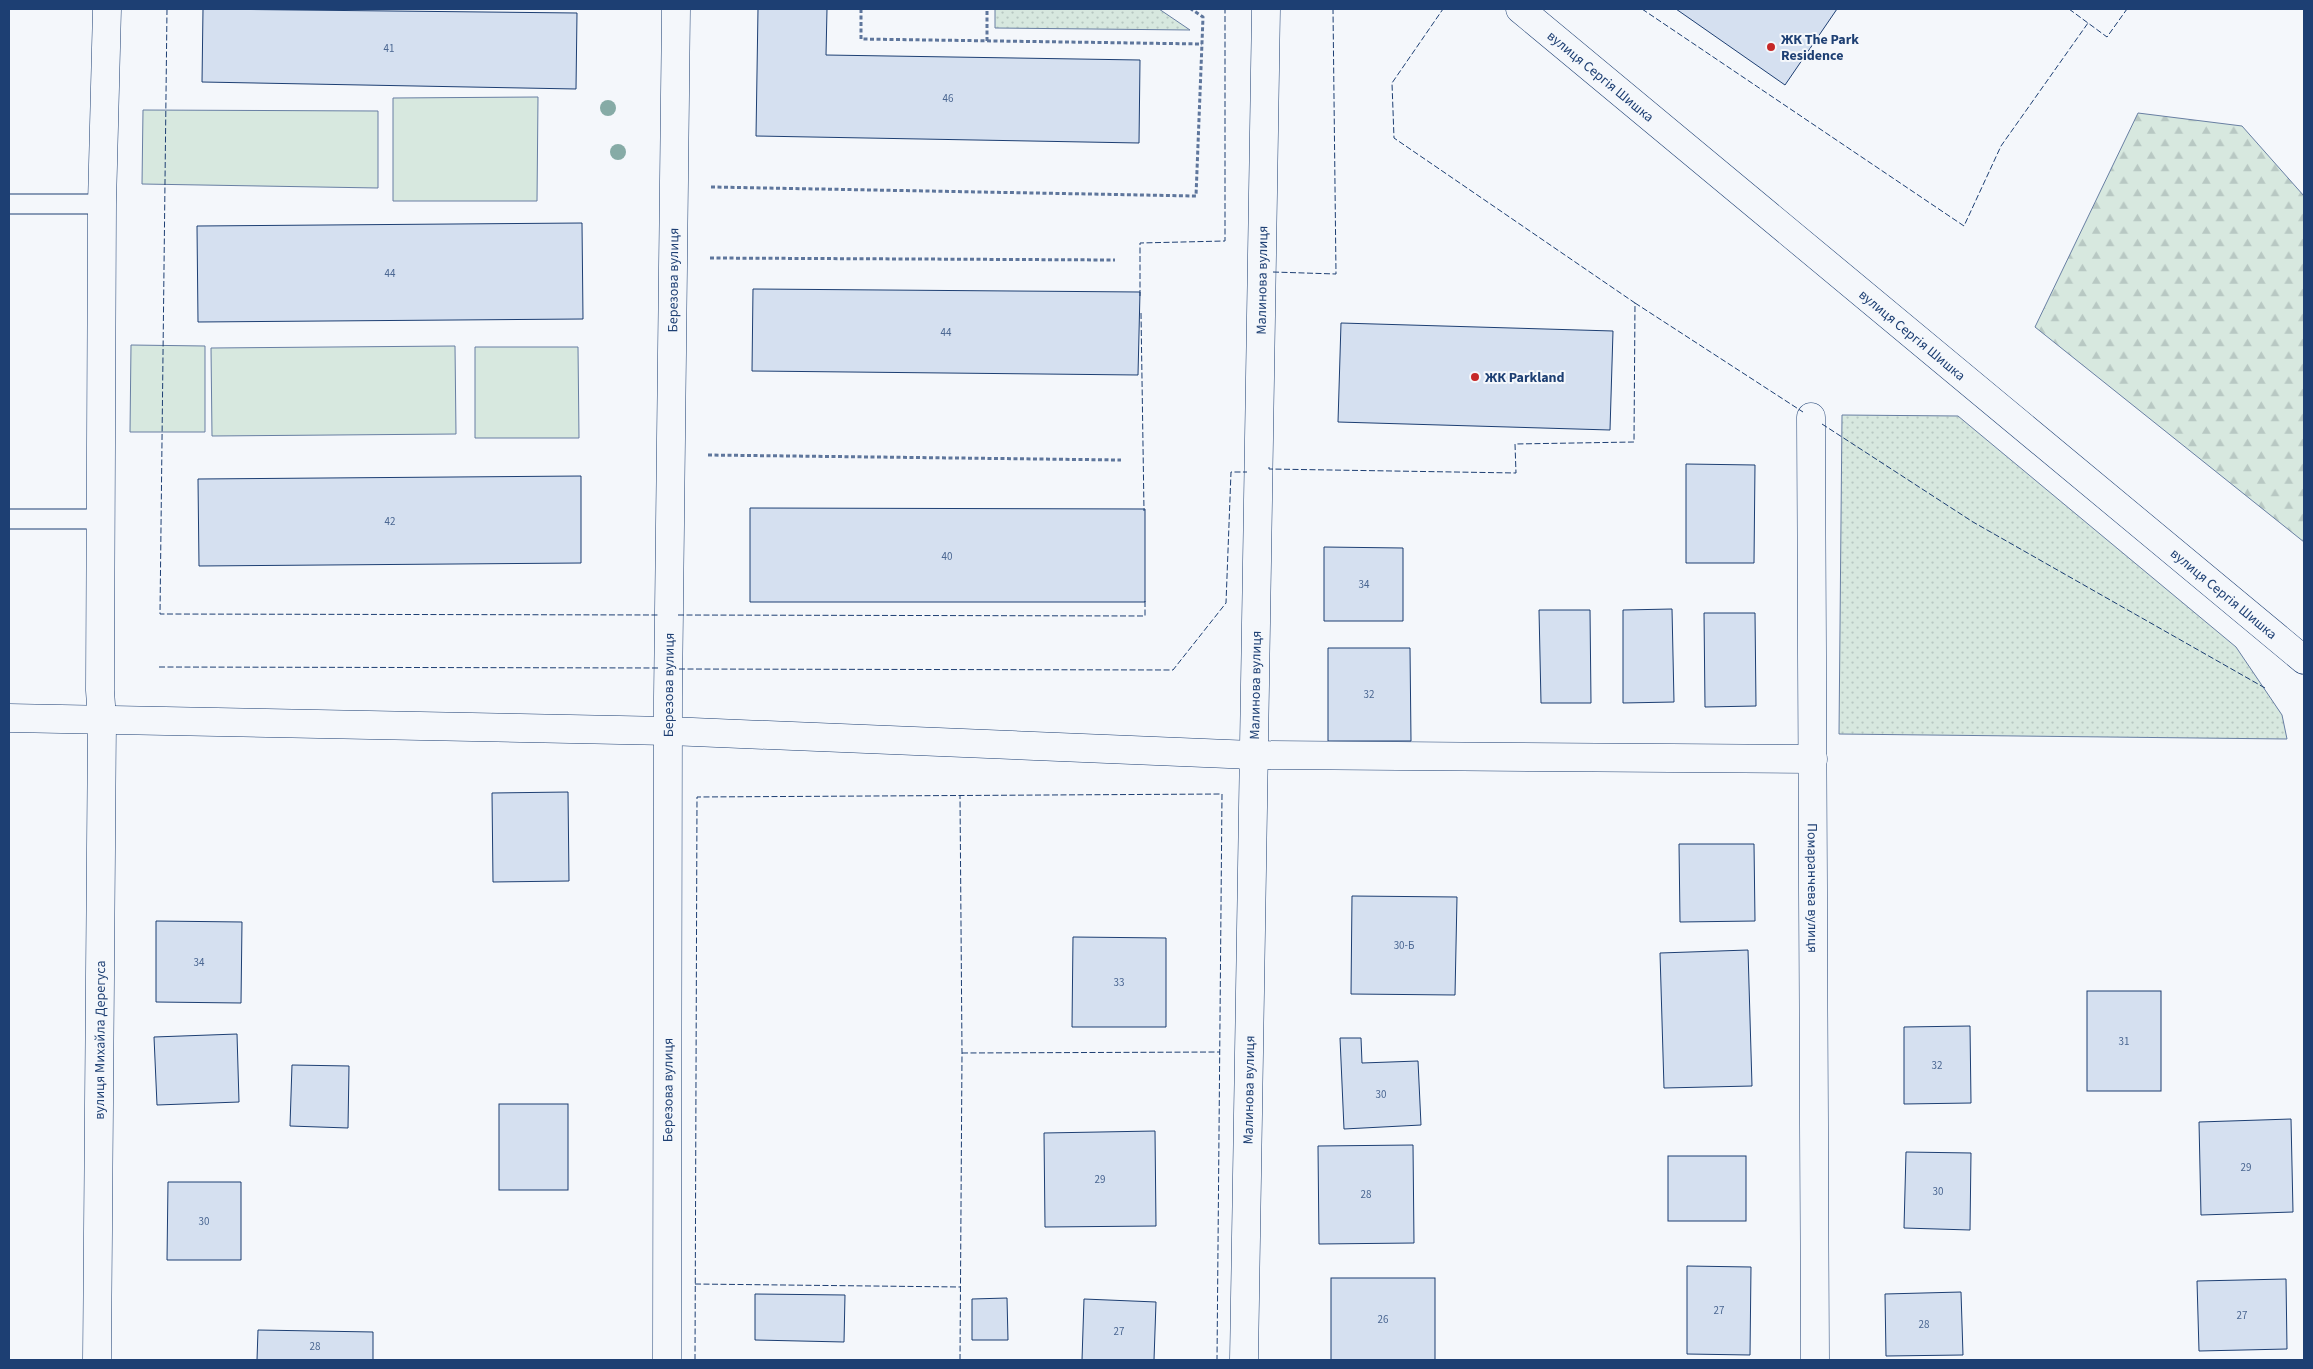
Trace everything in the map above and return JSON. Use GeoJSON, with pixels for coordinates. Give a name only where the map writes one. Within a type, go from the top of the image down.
{"type":"FeatureCollection","features":[{"type":"Feature","properties":{"kind":"street","name":"вулиця Михайла Дерегуса"},"geometry":{"type":"LineString","coordinates":[[97,1360],[102,721],[100,690],[102,204],[107,9]]}},
{"type":"Feature","properties":{"kind":"street","name":"Березова вулиця"},"geometry":{"type":"LineString","coordinates":[[667,1360],[672,201],[676,9]]}},
{"type":"Feature","properties":{"kind":"street","name":"Малинова вулиця"},"geometry":{"type":"LineString","coordinates":[[1244,1360],[1266,9]]}},
{"type":"Feature","properties":{"kind":"street","name":"вулиця Сергія Шишка"},"geometry":{"type":"LineString","coordinates":[[1520,9],[2304,660]]}},
{"type":"Feature","properties":{"kind":"street","name":"Помаранчева вулиця"},"geometry":{"type":"LineString","coordinates":[[1811,417],[1815,1360]]}},
{"type":"Feature","properties":{"kind":"street"},"geometry":{"type":"LineString","coordinates":[[9,718],[669,731],[1253,755],[1813,759]]}},
{"type":"Feature","properties":{"kind":"lane"},"geometry":{"type":"LineString","coordinates":[[9,204],[102,204]]}},
{"type":"Feature","properties":{"kind":"lane"},"geometry":{"type":"LineString","coordinates":[[9,519],[101,519]]}},
{"type":"Feature","properties":{"kind":"path"},"geometry":{"type":"LineString","coordinates":[[861,9],[861,39],[1202,44]]}},
{"type":"Feature","properties":{"kind":"path"},"geometry":{"type":"LineString","coordinates":[[987,9],[987,41]]}},
{"type":"Feature","properties":{"kind":"path"},"geometry":{"type":"LineString","coordinates":[[710,177],[710,187],[1196,196],[1203,18],[1190,9]]}},
{"type":"Feature","properties":{"kind":"path"},"geometry":{"type":"LineString","coordinates":[[710,258],[1115,260]]}},
{"type":"Feature","properties":{"kind":"path"},"geometry":{"type":"LineString","coordinates":[[707,455],[1121,460]]}},
{"type":"Feature","properties":{"kind":"green space"},"geometry":{"type":"Polygon","coordinates":[[[995,9],[1159,9],[1190,30],[995,28],[995,9]]]}},
{"type":"Feature","properties":{"kind":"green space"},"geometry":{"type":"Polygon","coordinates":[[[538,97],[537,201],[393,201],[393,98],[538,97]]]}},
{"type":"Feature","properties":{"kind":"green space"},"geometry":{"type":"Polygon","coordinates":[[[143,110],[378,111],[378,188],[142,184],[143,110]]]}},
{"type":"Feature","properties":{"kind":"green space"},"geometry":{"type":"Polygon","coordinates":[[[2138,113],[2242,126],[2304,196],[2304,542],[2035,327],[2138,113]]]}},
{"type":"Feature","properties":{"kind":"green space"},"geometry":{"type":"Polygon","coordinates":[[[131,345],[205,346],[205,432],[130,432],[131,345]]]}},
{"type":"Feature","properties":{"kind":"green space"},"geometry":{"type":"Polygon","coordinates":[[[455,346],[456,434],[212,436],[211,348],[455,346]]]}},
{"type":"Feature","properties":{"kind":"green space"},"geometry":{"type":"Polygon","coordinates":[[[475,347],[578,347],[579,438],[475,438],[475,347]]]}},
{"type":"Feature","properties":{"kind":"green space"},"geometry":{"type":"Polygon","coordinates":[[[1842,415],[1958,416],[2236,647],[2282,715],[2287,739],[1839,734],[1842,415]]]}},
{"type":"Feature","properties":{"kind":"building"},"geometry":{"type":"Polygon","coordinates":[[[203,9],[577,13],[576,89],[202,82],[203,9]]]}},
{"type":"Feature","properties":{"kind":"building"},"geometry":{"type":"Polygon","coordinates":[[[758,9],[827,9],[826,55],[1140,60],[1139,143],[756,136],[758,9]]]}},
{"type":"Feature","properties":{"kind":"building","name":"ЖК The Park Residence"},"geometry":{"type":"Polygon","coordinates":[[[1676,9],[1837,9],[1785,85],[1676,9]]]}},
{"type":"Feature","properties":{"kind":"building"},"geometry":{"type":"Polygon","coordinates":[[[582,223],[583,319],[198,322],[197,226],[582,223]]]}},
{"type":"Feature","properties":{"kind":"building"},"geometry":{"type":"Polygon","coordinates":[[[753,289],[1140,292],[1138,375],[752,371],[753,289]]]}},
{"type":"Feature","properties":{"kind":"building","name":"ЖК Parkland"},"geometry":{"type":"Polygon","coordinates":[[[1341,323],[1613,331],[1610,430],[1338,422],[1341,323]]]}},
{"type":"Feature","properties":{"kind":"building"},"geometry":{"type":"Polygon","coordinates":[[[1686,464],[1755,465],[1754,563],[1686,563],[1686,464]]]}},
{"type":"Feature","properties":{"kind":"building"},"geometry":{"type":"Polygon","coordinates":[[[581,476],[581,563],[199,566],[198,479],[581,476]]]}},
{"type":"Feature","properties":{"kind":"building"},"geometry":{"type":"Polygon","coordinates":[[[750,508],[1145,509],[1145,602],[750,602],[750,508]]]}},
{"type":"Feature","properties":{"kind":"building"},"geometry":{"type":"Polygon","coordinates":[[[1324,547],[1403,548],[1403,621],[1324,621],[1324,547]]]}},
{"type":"Feature","properties":{"kind":"building"},"geometry":{"type":"Polygon","coordinates":[[[1672,609],[1674,702],[1623,703],[1623,610],[1672,609]]]}},
{"type":"Feature","properties":{"kind":"building"},"geometry":{"type":"Polygon","coordinates":[[[1539,610],[1590,610],[1591,703],[1541,703],[1539,610]]]}},
{"type":"Feature","properties":{"kind":"building"},"geometry":{"type":"Polygon","coordinates":[[[1704,613],[1755,613],[1756,706],[1705,707],[1704,613]]]}},
{"type":"Feature","properties":{"kind":"building"},"geometry":{"type":"Polygon","coordinates":[[[1328,648],[1410,648],[1411,741],[1328,741],[1328,648]]]}},
{"type":"Feature","properties":{"kind":"building"},"geometry":{"type":"Polygon","coordinates":[[[568,792],[569,881],[493,882],[492,793],[568,792]]]}},
{"type":"Feature","properties":{"kind":"building"},"geometry":{"type":"Polygon","coordinates":[[[1679,844],[1754,844],[1755,921],[1680,922],[1679,844]]]}},
{"type":"Feature","properties":{"kind":"building"},"geometry":{"type":"Polygon","coordinates":[[[1352,896],[1457,897],[1455,995],[1351,994],[1352,896]]]}},
{"type":"Feature","properties":{"kind":"building"},"geometry":{"type":"Polygon","coordinates":[[[156,921],[242,922],[241,1003],[156,1002],[156,921]]]}},
{"type":"Feature","properties":{"kind":"building"},"geometry":{"type":"Polygon","coordinates":[[[1073,937],[1166,938],[1166,1027],[1072,1027],[1073,937]]]}},
{"type":"Feature","properties":{"kind":"building"},"geometry":{"type":"Polygon","coordinates":[[[1748,950],[1752,1086],[1664,1088],[1660,953],[1748,950]]]}},
{"type":"Feature","properties":{"kind":"building"},"geometry":{"type":"Polygon","coordinates":[[[2087,991],[2161,991],[2161,1091],[2087,1091],[2087,991]]]}},
{"type":"Feature","properties":{"kind":"building"},"geometry":{"type":"Polygon","coordinates":[[[1970,1026],[1971,1103],[1904,1104],[1904,1027],[1970,1026]]]}},
{"type":"Feature","properties":{"kind":"building"},"geometry":{"type":"Polygon","coordinates":[[[237,1034],[239,1102],[157,1105],[154,1037],[237,1034]]]}},
{"type":"Feature","properties":{"kind":"building"},"geometry":{"type":"Polygon","coordinates":[[[1340,1038],[1361,1038],[1362,1063],[1418,1061],[1421,1125],[1344,1129],[1340,1038]]]}},
{"type":"Feature","properties":{"kind":"building"},"geometry":{"type":"Polygon","coordinates":[[[292,1065],[349,1066],[348,1128],[290,1126],[292,1065]]]}},
{"type":"Feature","properties":{"kind":"building"},"geometry":{"type":"Polygon","coordinates":[[[499,1104],[568,1104],[568,1190],[499,1190],[499,1104]]]}},
{"type":"Feature","properties":{"kind":"building"},"geometry":{"type":"Polygon","coordinates":[[[2291,1119],[2293,1212],[2201,1215],[2199,1122],[2291,1119]]]}},
{"type":"Feature","properties":{"kind":"building"},"geometry":{"type":"Polygon","coordinates":[[[1155,1131],[1156,1226],[1045,1227],[1044,1133],[1155,1131]]]}},
{"type":"Feature","properties":{"kind":"building"},"geometry":{"type":"Polygon","coordinates":[[[1413,1145],[1414,1243],[1319,1244],[1318,1146],[1413,1145]]]}},
{"type":"Feature","properties":{"kind":"building"},"geometry":{"type":"Polygon","coordinates":[[[1906,1152],[1971,1153],[1970,1230],[1904,1228],[1906,1152]]]}},
{"type":"Feature","properties":{"kind":"building"},"geometry":{"type":"Polygon","coordinates":[[[1668,1156],[1746,1156],[1746,1221],[1668,1221],[1668,1156]]]}},
{"type":"Feature","properties":{"kind":"building"},"geometry":{"type":"Polygon","coordinates":[[[168,1182],[241,1182],[241,1260],[167,1260],[168,1182]]]}},
{"type":"Feature","properties":{"kind":"building"},"geometry":{"type":"Polygon","coordinates":[[[1687,1266],[1751,1267],[1750,1355],[1687,1354],[1687,1266]]]}},
{"type":"Feature","properties":{"kind":"building"},"geometry":{"type":"Polygon","coordinates":[[[1331,1278],[1435,1278],[1435,1360],[1331,1360],[1331,1278]]]}},
{"type":"Feature","properties":{"kind":"building"},"geometry":{"type":"Polygon","coordinates":[[[2286,1279],[2287,1349],[2199,1351],[2197,1281],[2286,1279]]]}},
{"type":"Feature","properties":{"kind":"building"},"geometry":{"type":"Polygon","coordinates":[[[1961,1292],[1963,1355],[1886,1356],[1885,1294],[1961,1292]]]}},
{"type":"Feature","properties":{"kind":"building"},"geometry":{"type":"Polygon","coordinates":[[[755,1294],[845,1295],[844,1342],[755,1340],[755,1294]]]}},
{"type":"Feature","properties":{"kind":"building"},"geometry":{"type":"Polygon","coordinates":[[[1007,1298],[1008,1340],[972,1340],[972,1299],[1007,1298]]]}},
{"type":"Feature","properties":{"kind":"building"},"geometry":{"type":"Polygon","coordinates":[[[1084,1299],[1156,1302],[1154,1360],[1082,1360],[1084,1299]]]}},
{"type":"Feature","properties":{"kind":"building"},"geometry":{"type":"Polygon","coordinates":[[[258,1330],[373,1332],[373,1360],[257,1360],[258,1330]]]}},
{"type":"Feature","properties":{"kind":"fence"},"geometry":{"type":"LineString","coordinates":[[167,9],[160,614],[658,615]]}},
{"type":"Feature","properties":{"kind":"fence"},"geometry":{"type":"LineString","coordinates":[[1140,296],[1140,243],[1225,241],[1225,9]]}},
{"type":"Feature","properties":{"kind":"fence"},"geometry":{"type":"LineString","coordinates":[[1273,272],[1336,274],[1333,9]]}},
{"type":"Feature","properties":{"kind":"fence"},"geometry":{"type":"LineString","coordinates":[[1269,467],[1269,469],[1516,473],[1515,444],[1634,442],[1635,303],[1394,138],[1392,83],[1443,9]]}},
{"type":"Feature","properties":{"kind":"fence"},"geometry":{"type":"LineString","coordinates":[[1642,9],[1964,226],[2001,146],[2088,23]]}},
{"type":"Feature","properties":{"kind":"fence"},"geometry":{"type":"LineString","coordinates":[[2069,9],[2107,37],[2127,9]]}},
{"type":"Feature","properties":{"kind":"fence"},"geometry":{"type":"LineString","coordinates":[[1635,303],[1803,412]]}},
{"type":"Feature","properties":{"kind":"fence"},"geometry":{"type":"LineString","coordinates":[[1141,313],[1144,511]]}},
{"type":"Feature","properties":{"kind":"fence"},"geometry":{"type":"LineString","coordinates":[[1822,424],[1973,522],[2265,688]]}},
{"type":"Feature","properties":{"kind":"fence"},"geometry":{"type":"LineString","coordinates":[[679,669],[1173,670],[1226,603],[1231,472],[1247,472]]}},
{"type":"Feature","properties":{"kind":"fence"},"geometry":{"type":"LineString","coordinates":[[678,615],[1145,616],[1145,601]]}},
{"type":"Feature","properties":{"kind":"fence"},"geometry":{"type":"LineString","coordinates":[[159,667],[659,668]]}},
{"type":"Feature","properties":{"kind":"fence"},"geometry":{"type":"LineString","coordinates":[[695,1360],[697,797],[1222,794],[1217,1360]]}},
{"type":"Feature","properties":{"kind":"fence"},"geometry":{"type":"LineString","coordinates":[[960,795],[962,1053],[960,1360]]}},
{"type":"Feature","properties":{"kind":"fence"},"geometry":{"type":"LineString","coordinates":[[962,1053],[1220,1052]]}},
{"type":"Feature","properties":{"kind":"fence"},"geometry":{"type":"LineString","coordinates":[[695,1284],[960,1287]]}},
{"type":"Feature","properties":{"kind":"place","name":"ЖК The Park Residence"},"geometry":{"type":"Point","coordinates":[1771,47]}},
{"type":"Feature","properties":{"kind":"place","name":"ЖК Parkland"},"geometry":{"type":"Point","coordinates":[1475,377]}}]}
